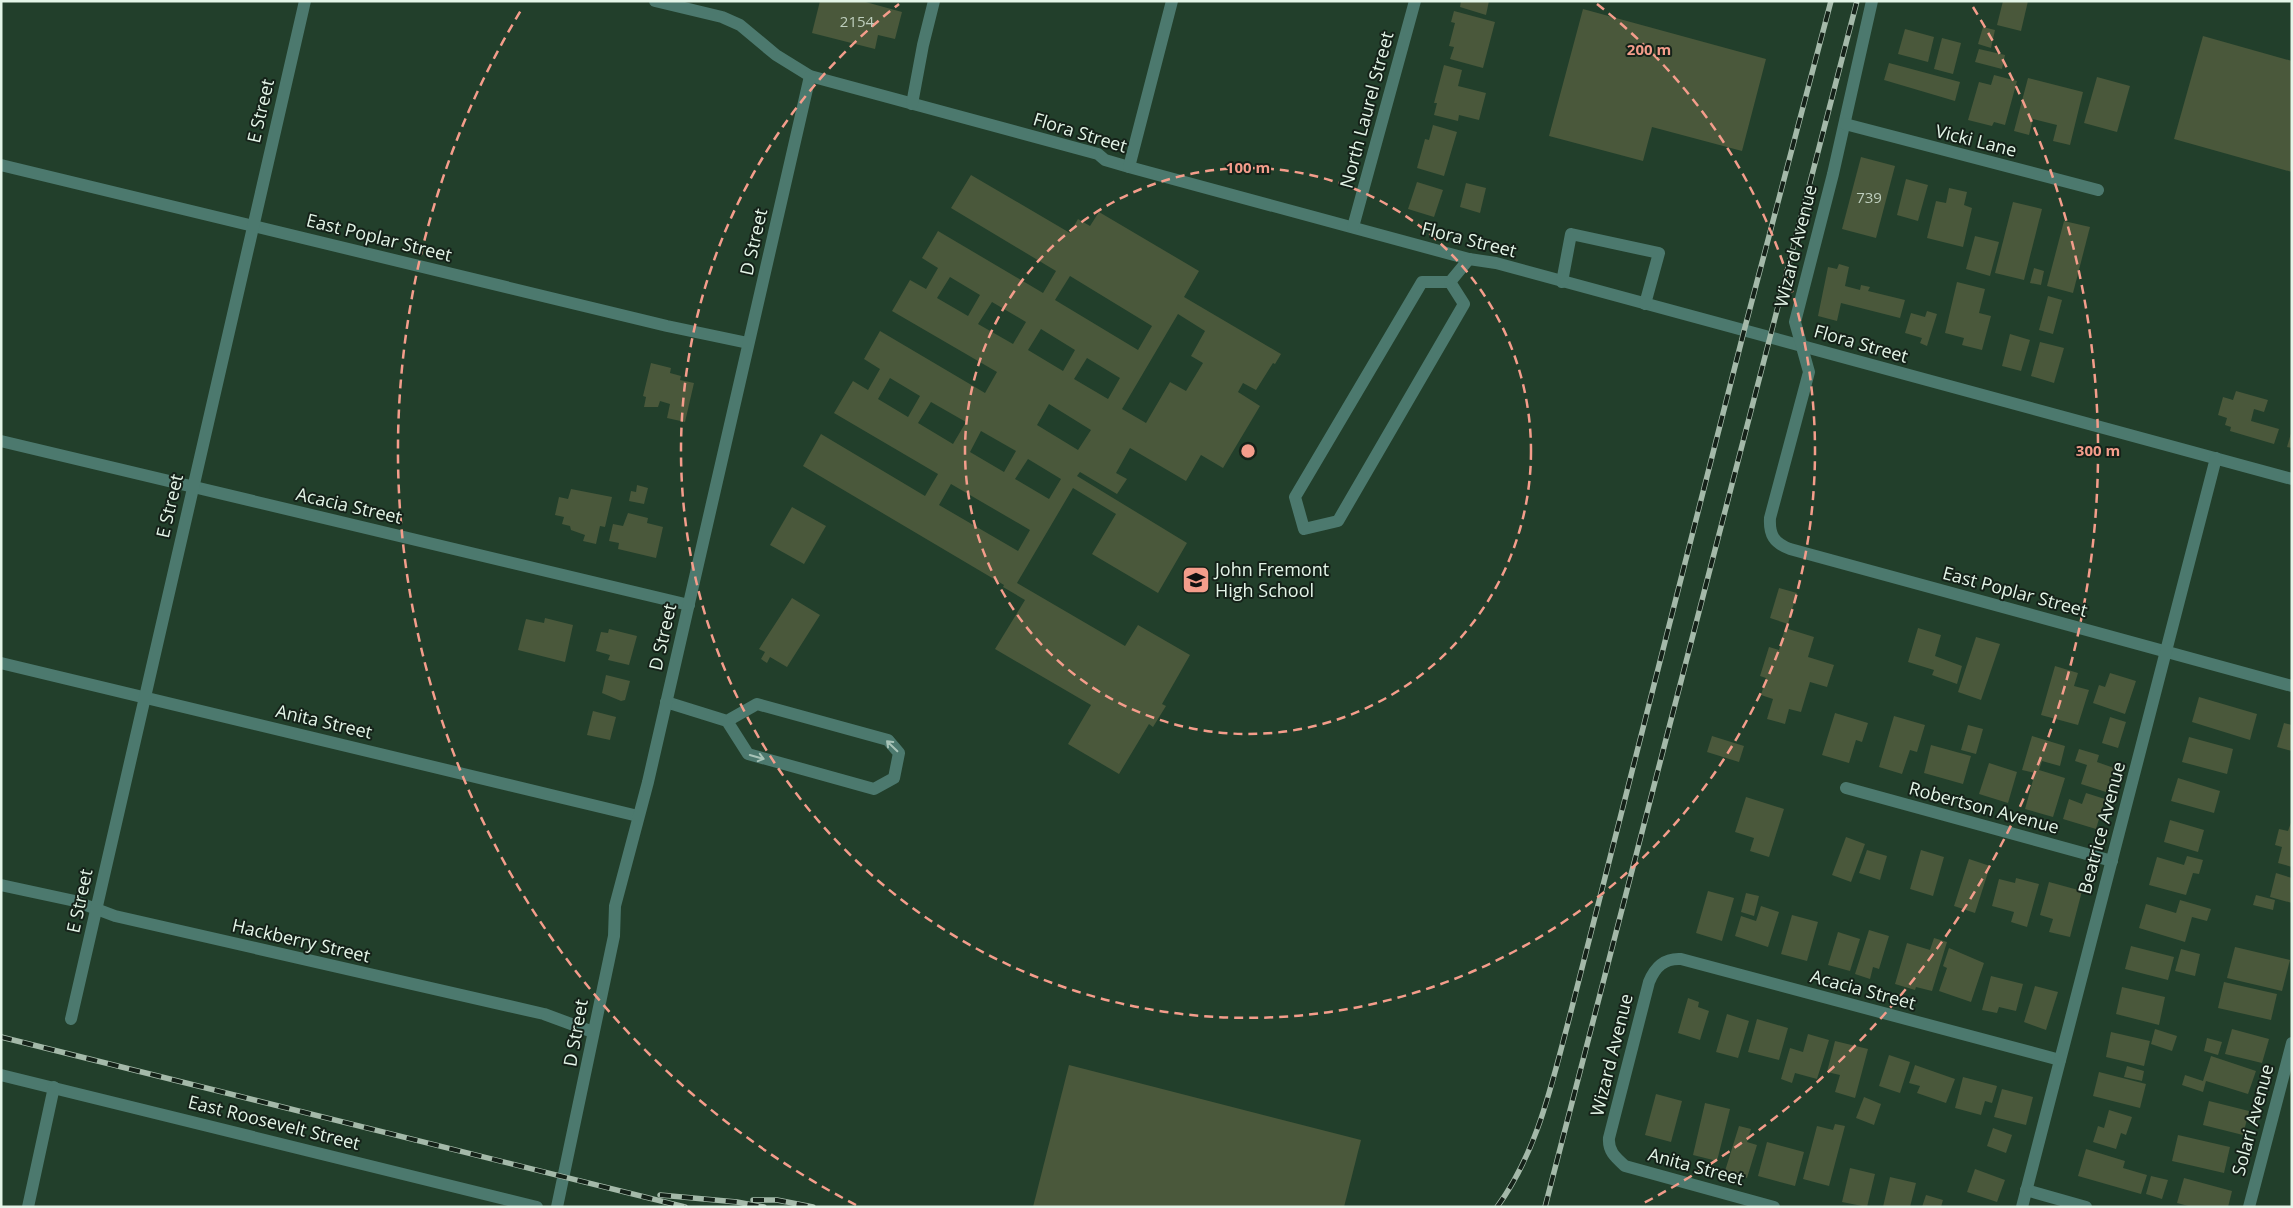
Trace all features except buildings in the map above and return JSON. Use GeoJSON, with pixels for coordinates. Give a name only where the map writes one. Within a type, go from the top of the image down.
{"type":"FeatureCollection","features":[{"type":"Feature","properties":{"kind":"street","name":"E Street"},"geometry":{"type":"LineString","coordinates":[[71,1019],[305,1]]}},
{"type":"Feature","properties":{"kind":"street","name":"Flora Street"},"geometry":{"type":"LineString","coordinates":[[655,1],[680,4],[722,17],[740,26],[776,55],[810,76],[1098,154],[1105,160],[1129,167],[1469,259],[1496,263],[2292,479]]}},
{"type":"Feature","properties":{"kind":"street"},"geometry":{"type":"LineString","coordinates":[[912,104],[923,45],[934,1]]}},
{"type":"Feature","properties":{"kind":"street"},"geometry":{"type":"LineString","coordinates":[[1129,167],[1172,1]]}},
{"type":"Feature","properties":{"kind":"street","name":"North Laurel Street"},"geometry":{"type":"LineString","coordinates":[[1353,227],[1415,1]]}},
{"type":"Feature","properties":{"kind":"street","name":"Wizard Avenue"},"geometry":{"type":"LineString","coordinates":[[1775,498],[1809,372],[1795,322],[1845,124],[1872,1]]}},
{"type":"Feature","properties":{"kind":"street","name":"D Street"},"geometry":{"type":"LineString","coordinates":[[557,1207],[614,936],[615,906],[689,606],[810,76]]}},
{"type":"Feature","properties":{"kind":"street","name":"Vicki Lane"},"geometry":{"type":"LineString","coordinates":[[1845,124],[2098,190]]}},
{"type":"Feature","properties":{"kind":"street","name":"East Poplar Street"},"geometry":{"type":"LineString","coordinates":[[1,165],[667,326],[748,343]]}},
{"type":"Feature","properties":{"kind":"street"},"geometry":{"type":"LineString","coordinates":[[1562,282],[1571,234],[1659,253],[1645,304]]}},
{"type":"Feature","properties":{"kind":"street"},"geometry":{"type":"LineString","coordinates":[[1450,282],[1469,259]]}},
{"type":"Feature","properties":{"kind":"street"},"geometry":{"type":"LineString","coordinates":[[1422,282],[1450,282],[1464,304],[1338,521],[1304,529],[1296,497],[1417,290],[1422,282]]}},
{"type":"Feature","properties":{"kind":"street","name":"Acacia Street"},"geometry":{"type":"LineString","coordinates":[[1,441],[689,606]]}},
{"type":"Feature","properties":{"kind":"street","name":"Beatrice Avenue"},"geometry":{"type":"LineString","coordinates":[[2022,1207],[2216,458]]}},
{"type":"Feature","properties":{"kind":"street","name":"East Poplar Street"},"geometry":{"type":"LineString","coordinates":[[1775,498],[1769,530],[1775,541],[1790,549],[2292,686]]}},
{"type":"Feature","properties":{"kind":"street","name":"Anita Street"},"geometry":{"type":"LineString","coordinates":[[1,663],[638,816]]}},
{"type":"Feature","properties":{"kind":"street"},"geometry":{"type":"LineString","coordinates":[[666,702],[727,721],[748,754],[874,789],[894,778],[899,753],[888,740],[757,704],[727,721]]}},
{"type":"Feature","properties":{"kind":"street","name":"Robertson Avenue"},"geometry":{"type":"LineString","coordinates":[[1846,788],[2112,861]]}},
{"type":"Feature","properties":{"kind":"street","name":"Hackberry Street"},"geometry":{"type":"LineString","coordinates":[[1,885],[75,901],[115,916],[544,1014],[593,1032]]}},
{"type":"Feature","properties":{"kind":"street","name":"Acacia Street"},"geometry":{"type":"LineString","coordinates":[[1659,966],[1672,958],[1681,959],[2060,1060]]}},
{"type":"Feature","properties":{"kind":"street","name":"Wizard Avenue"},"geometry":{"type":"LineString","coordinates":[[1612,1155],[1609,1138],[1649,982],[1659,966]]}},
{"type":"Feature","properties":{"kind":"street","name":"Solari Avenue"},"geometry":{"type":"LineString","coordinates":[[2249,1207],[2292,1043]]}},
{"type":"Feature","properties":{"kind":"street","name":"East Roosevelt Street"},"geometry":{"type":"LineString","coordinates":[[1,1075],[537,1207]]}},
{"type":"Feature","properties":{"kind":"street"},"geometry":{"type":"LineString","coordinates":[[28,1207],[54,1088]]}},
{"type":"Feature","properties":{"kind":"street","name":"Anita Street"},"geometry":{"type":"LineString","coordinates":[[1612,1155],[1624,1166],[1774,1207]]}},
{"type":"Feature","properties":{"kind":"street"},"geometry":{"type":"LineString","coordinates":[[2026,1190],[2086,1207]]}},
{"type":"Feature","properties":{"kind":"railway"},"geometry":{"type":"LineString","coordinates":[[1497,1207],[1523,1164],[1549,1095],[1744,331],[1831,1]]}},
{"type":"Feature","properties":{"kind":"railway"},"geometry":{"type":"LineString","coordinates":[[1545,1207],[1857,1]]}},
{"type":"Feature","properties":{"kind":"railway"},"geometry":{"type":"LineString","coordinates":[[1,1037],[685,1207]]}},
{"type":"Feature","properties":{"kind":"railway"},"geometry":{"type":"LineString","coordinates":[[660,1195],[737,1202],[764,1207]]}},
{"type":"Feature","properties":{"kind":"railway"},"geometry":{"type":"LineString","coordinates":[[753,1200],[777,1200],[813,1207]]}},
{"type":"Feature","properties":{"kind":"place","name":"John Fremont High School"},"geometry":{"type":"Point","coordinates":[1196,580]}}]}
